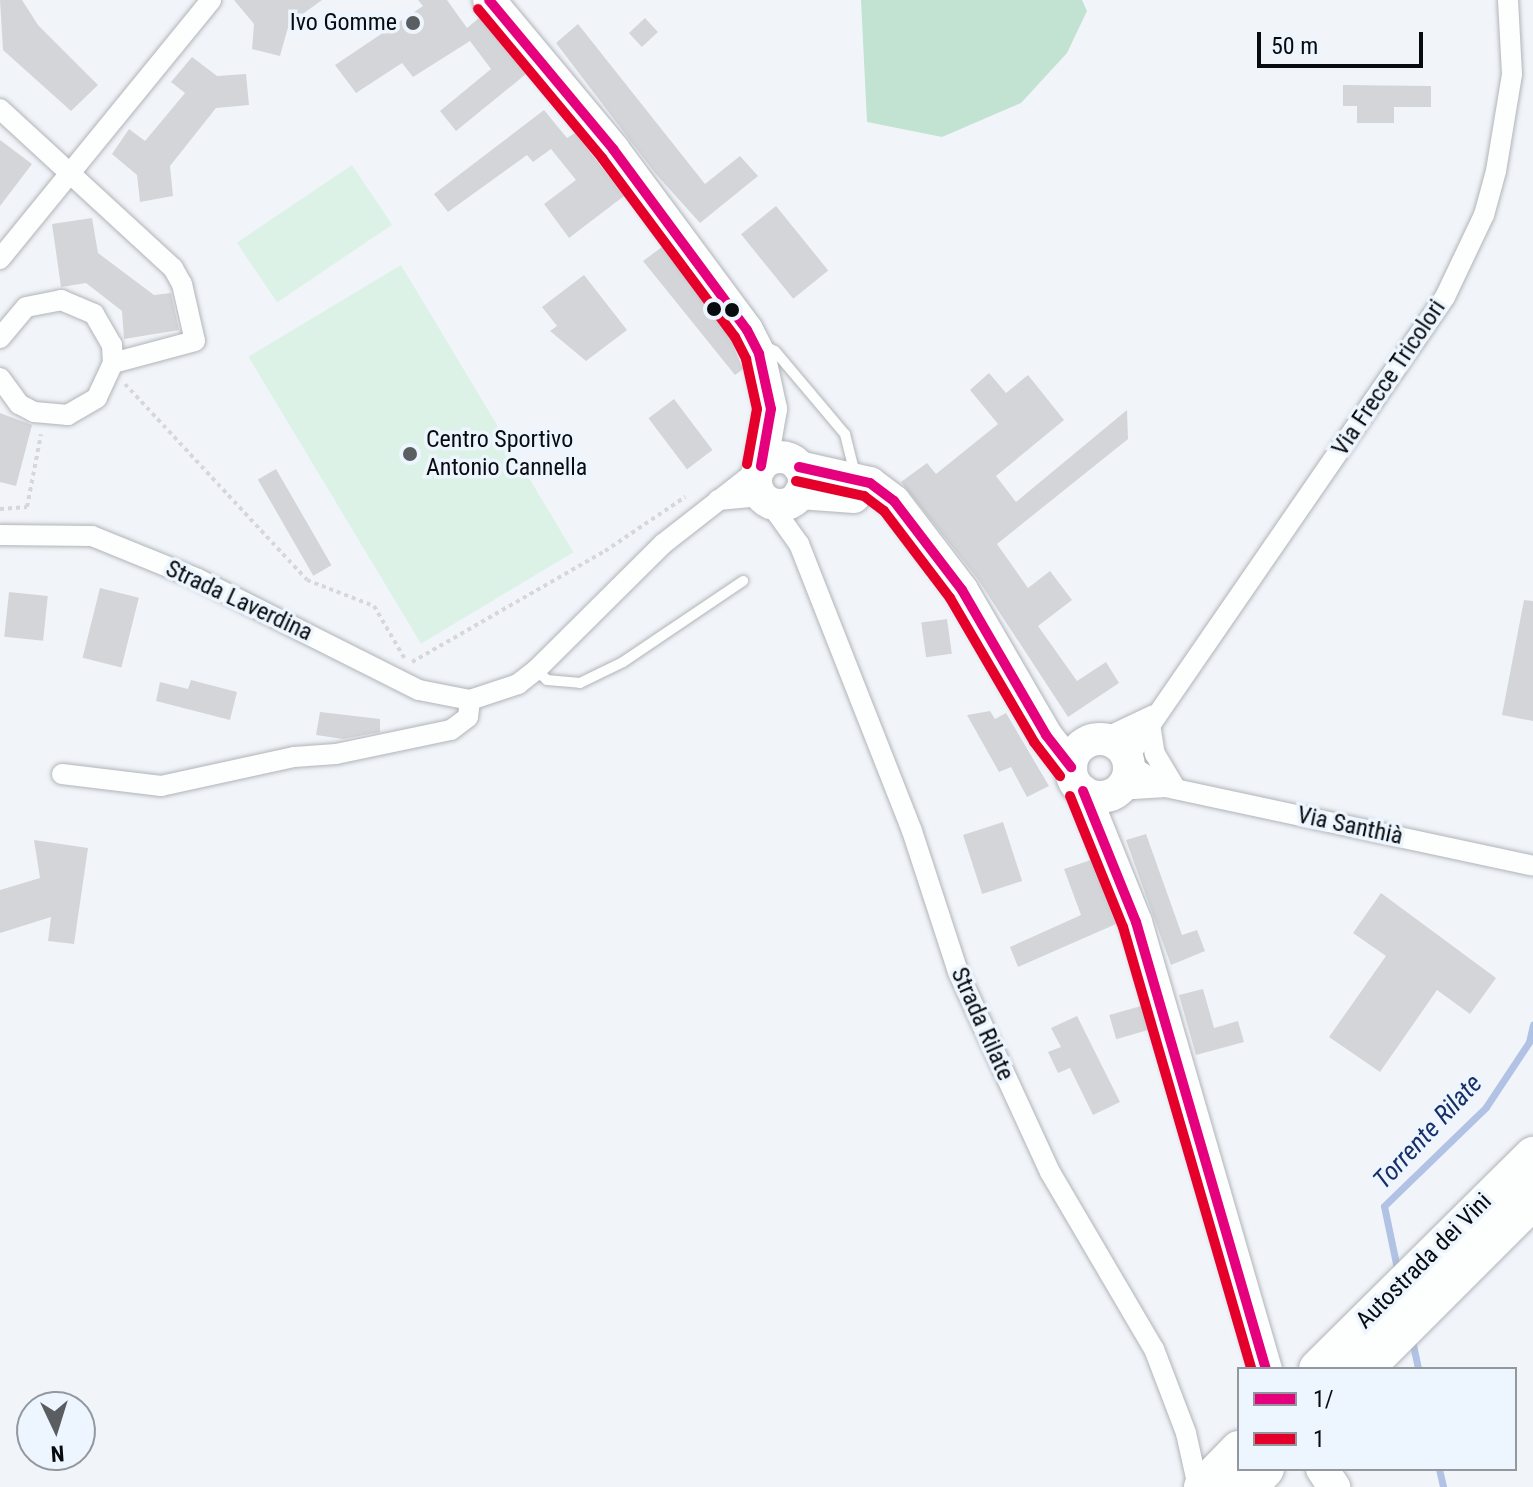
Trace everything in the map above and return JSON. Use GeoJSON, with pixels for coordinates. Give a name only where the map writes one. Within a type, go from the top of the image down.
{"type":"FeatureCollection","features":[{"type":"Feature","properties":{"kind":"highway","name":"Autostrada dei Vini"},"geometry":{"type":"LineString","coordinates":[[1320,1367],[1533,1156]]}},
{"type":"Feature","properties":{"kind":"highway","name":"Autostrada dei Vini"},"geometry":{"type":"LineString","coordinates":[[1366,1367],[1533,1200]]}},
{"type":"Feature","properties":{"kind":"highway"},"geometry":{"type":"LineString","coordinates":[[1200,1487],[1237,1452]]}},
{"type":"Feature","properties":{"kind":"highway"},"geometry":{"type":"LineString","coordinates":[[1248,1487],[1263,1471]]}},
{"type":"Feature","properties":{"kind":"main road"},"geometry":{"type":"LineString","coordinates":[[489,0],[641,186],[753,342],[771,409],[780,482]]}},
{"type":"Feature","properties":{"kind":"main road"},"geometry":{"type":"LineString","coordinates":[[780,482],[858,479],[894,501],[946,567],[974,617],[1039,717],[1103,768],[1106,844],[1136,922],[1265,1367]]}},
{"type":"Feature","properties":{"kind":"main road"},"geometry":{"type":"LineString","coordinates":[[780,482],[870,503],[974,617]]}},
{"type":"Feature","properties":{"kind":"street"},"geometry":{"type":"LineString","coordinates":[[0,259],[211,0]]}},
{"type":"Feature","properties":{"kind":"street","name":"Via Frecce Tricolori"},"geometry":{"type":"LineString","coordinates":[[1103,768],[1154,719],[1445,297],[1484,215],[1496,171],[1512,74],[1508,0]]}},
{"type":"Feature","properties":{"kind":"street"},"geometry":{"type":"LineString","coordinates":[[0,109],[173,268],[195,341],[113,363]]}},
{"type":"Feature","properties":{"kind":"street"},"geometry":{"type":"LineString","coordinates":[[0,378],[19,404],[45,415],[84,408],[107,384],[113,363],[105,328],[79,305],[43,300],[26,307],[1,334]]}},
{"type":"Feature","properties":{"kind":"street","name":"Strada Laverdina"},"geometry":{"type":"LineString","coordinates":[[0,535],[92,536],[198,579],[419,690],[470,700],[518,684],[536,670],[663,544],[713,504],[780,482]]}},
{"type":"Feature","properties":{"kind":"street","name":"Strada Rilate"},"geometry":{"type":"LineString","coordinates":[[780,482],[799,544],[912,831],[958,972],[1050,1172],[1154,1349],[1186,1433],[1200,1487]]}},
{"type":"Feature","properties":{"kind":"street"},"geometry":{"type":"LineString","coordinates":[[62,774],[161,786],[294,757],[336,754],[451,730],[468,717],[470,700]]}},
{"type":"Feature","properties":{"kind":"street"},"geometry":{"type":"LineString","coordinates":[[1103,768],[1154,719]]}},
{"type":"Feature","properties":{"kind":"street"},"geometry":{"type":"LineString","coordinates":[[1154,719],[1155,754],[1171,788]]}},
{"type":"Feature","properties":{"kind":"street","name":"Via Santhià"},"geometry":{"type":"LineString","coordinates":[[1103,768],[1171,788],[1533,866]]}},
{"type":"Feature","properties":{"kind":"street","name":"Via Santhià"},"geometry":{"type":"LineString","coordinates":[[1103,768],[1171,788]]}},
{"type":"Feature","properties":{"kind":"lane"},"geometry":{"type":"LineString","coordinates":[[753,342],[775,351],[845,434],[858,479]]}},
{"type":"Feature","properties":{"kind":"lane"},"geometry":{"type":"LineString","coordinates":[[536,670],[562,684],[580,683],[623,662],[743,581]]}},
{"type":"Feature","properties":{"kind":"path"},"geometry":{"type":"LineString","coordinates":[[107,384],[128,385],[307,580],[374,606],[408,664],[605,551],[695,491],[713,504]]}},
{"type":"Feature","properties":{"kind":"path"},"geometry":{"type":"LineString","coordinates":[[0,509],[27,507],[45,415]]}},
{"type":"Feature","properties":{"kind":"green space"},"geometry":{"type":"Polygon","coordinates":[[[861,0],[1082,0],[1087,11],[1067,53],[1021,103],[942,137],[867,122],[861,0]]]}},
{"type":"Feature","properties":{"kind":"green space"},"geometry":{"type":"Polygon","coordinates":[[[352,165],[392,225],[277,302],[237,243],[352,165]]]}},
{"type":"Feature","properties":{"kind":"green space","name":"Centro Sportivo Antonio Cannella"},"geometry":{"type":"Polygon","coordinates":[[[401,265],[574,552],[421,644],[248,357],[401,265]]]}},
{"type":"Feature","properties":{"kind":"building"},"geometry":{"type":"Polygon","coordinates":[[[0,0],[22,0],[38,25],[98,85],[71,111],[3,50],[0,0]]]}},
{"type":"Feature","properties":{"kind":"building"},"geometry":{"type":"Polygon","coordinates":[[[234,0],[322,0],[289,24],[280,56],[252,49],[254,24],[234,0]]]}},
{"type":"Feature","properties":{"kind":"building"},"geometry":{"type":"Polygon","coordinates":[[[418,0],[447,0],[467,28],[479,18],[526,74],[456,131],[440,111],[491,69],[470,41],[413,77],[402,63],[356,93],[335,65],[423,6],[418,0]]]}},
{"type":"Feature","properties":{"kind":"building"},"geometry":{"type":"Polygon","coordinates":[[[645,18],[658,32],[642,47],[629,33],[645,18]]]}},
{"type":"Feature","properties":{"kind":"building"},"geometry":{"type":"Polygon","coordinates":[[[578,24],[705,184],[740,156],[758,176],[700,223],[655,173],[556,43],[578,24]]]}},
{"type":"Feature","properties":{"kind":"building"},"geometry":{"type":"Polygon","coordinates":[[[192,57],[217,76],[246,74],[249,105],[216,108],[170,166],[173,196],[140,202],[137,175],[112,154],[129,129],[145,141],[185,93],[171,82],[192,57]]]}},
{"type":"Feature","properties":{"kind":"building"},"geometry":{"type":"Polygon","coordinates":[[[1343,85],[1431,86],[1431,107],[1394,107],[1394,123],[1357,123],[1357,106],[1343,106],[1343,85]]]}},
{"type":"Feature","properties":{"kind":"building"},"geometry":{"type":"Polygon","coordinates":[[[544,110],[567,138],[575,133],[624,196],[569,238],[544,204],[576,180],[551,149],[533,162],[527,155],[448,212],[434,194],[544,110]]]}},
{"type":"Feature","properties":{"kind":"building"},"geometry":{"type":"Polygon","coordinates":[[[0,140],[32,164],[0,206],[0,140]]]}},
{"type":"Feature","properties":{"kind":"building"},"geometry":{"type":"Polygon","coordinates":[[[776,206],[828,271],[793,299],[741,234],[776,206]]]}},
{"type":"Feature","properties":{"kind":"building"},"geometry":{"type":"Polygon","coordinates":[[[92,218],[98,253],[154,295],[171,293],[179,330],[124,339],[122,311],[86,283],[61,287],[52,224],[92,218]]]}},
{"type":"Feature","properties":{"kind":"building"},"geometry":{"type":"Polygon","coordinates":[[[662,247],[731,340],[743,369],[735,375],[643,261],[662,247]]]}},
{"type":"Feature","properties":{"kind":"building"},"geometry":{"type":"Polygon","coordinates":[[[584,275],[627,330],[586,361],[550,331],[557,326],[542,307],[584,275]]]}},
{"type":"Feature","properties":{"kind":"building"},"geometry":{"type":"Polygon","coordinates":[[[989,373],[1006,393],[1028,375],[1064,420],[996,476],[1016,502],[1127,410],[1128,439],[997,544],[1028,588],[1050,571],[1072,600],[1038,626],[1077,681],[1106,662],[1119,683],[1068,717],[977,578],[901,482],[927,463],[936,474],[998,424],[970,390],[989,373]]]}},
{"type":"Feature","properties":{"kind":"building"},"geometry":{"type":"Polygon","coordinates":[[[674,399],[713,450],[687,469],[648,418],[674,399]]]}},
{"type":"Feature","properties":{"kind":"building"},"geometry":{"type":"Polygon","coordinates":[[[0,413],[32,425],[16,486],[0,482],[0,413]]]}},
{"type":"Feature","properties":{"kind":"building"},"geometry":{"type":"Polygon","coordinates":[[[276,469],[332,565],[313,576],[258,480],[276,469]]]}},
{"type":"Feature","properties":{"kind":"building"},"geometry":{"type":"Polygon","coordinates":[[[100,588],[139,598],[121,668],[83,658],[100,588]]]}},
{"type":"Feature","properties":{"kind":"building"},"geometry":{"type":"Polygon","coordinates":[[[9,592],[48,596],[43,641],[4,637],[9,592]]]}},
{"type":"Feature","properties":{"kind":"building"},"geometry":{"type":"Polygon","coordinates":[[[1524,600],[1533,601],[1533,721],[1502,715],[1524,600]]]}},
{"type":"Feature","properties":{"kind":"building"},"geometry":{"type":"Polygon","coordinates":[[[947,619],[952,654],[926,657],[921,623],[947,619]]]}},
{"type":"Feature","properties":{"kind":"building"},"geometry":{"type":"Polygon","coordinates":[[[191,680],[237,692],[230,720],[156,701],[160,682],[188,689],[191,680]]]}},
{"type":"Feature","properties":{"kind":"building"},"geometry":{"type":"Polygon","coordinates":[[[990,711],[995,719],[1006,713],[1049,786],[1027,797],[1011,767],[999,772],[967,715],[990,711]]]}},
{"type":"Feature","properties":{"kind":"building"},"geometry":{"type":"Polygon","coordinates":[[[320,712],[380,719],[380,732],[343,739],[316,735],[320,712]]]}},
{"type":"Feature","properties":{"kind":"building"},"geometry":{"type":"Polygon","coordinates":[[[1003,822],[1022,881],[982,894],[963,835],[1003,822]]]}},
{"type":"Feature","properties":{"kind":"building"},"geometry":{"type":"Polygon","coordinates":[[[1146,834],[1182,935],[1197,930],[1205,951],[1171,965],[1126,840],[1146,834]]]}},
{"type":"Feature","properties":{"kind":"building"},"geometry":{"type":"Polygon","coordinates":[[[34,840],[88,848],[74,944],[48,941],[51,917],[0,933],[0,890],[40,878],[34,840]]]}},
{"type":"Feature","properties":{"kind":"building"},"geometry":{"type":"Polygon","coordinates":[[[1091,860],[1116,924],[1018,967],[1010,947],[1081,915],[1064,869],[1091,860]]]}},
{"type":"Feature","properties":{"kind":"building"},"geometry":{"type":"Polygon","coordinates":[[[1381,893],[1496,978],[1470,1014],[1437,990],[1380,1072],[1329,1037],[1386,956],[1353,933],[1381,893]]]}},
{"type":"Feature","properties":{"kind":"building"},"geometry":{"type":"Polygon","coordinates":[[[1203,989],[1214,1028],[1238,1021],[1244,1042],[1196,1055],[1179,995],[1203,989]]]}},
{"type":"Feature","properties":{"kind":"building"},"geometry":{"type":"Polygon","coordinates":[[[1141,1006],[1148,1030],[1116,1039],[1109,1015],[1141,1006]]]}},
{"type":"Feature","properties":{"kind":"building"},"geometry":{"type":"Polygon","coordinates":[[[1077,1016],[1120,1102],[1093,1115],[1070,1068],[1058,1073],[1048,1052],[1061,1047],[1051,1028],[1077,1016]]]}},
{"type":"Feature","properties":{"kind":"waterway","name":"Torrente Rilate"},"geometry":{"type":"LineString","coordinates":[[1398,1273],[1384,1206],[1486,1107],[1529,1042],[1533,1024]]}},
{"type":"Feature","properties":{"kind":"waterway","name":"Torrente Rilate"},"geometry":{"type":"LineString","coordinates":[[1412,1340],[1418,1367]]}},
{"type":"Feature","properties":{"kind":"waterway","name":"Torrente Rilate"},"geometry":{"type":"LineString","coordinates":[[1439,1471],[1443,1487]]}},
{"type":"Feature","properties":{"kind":"transit line","name":"1/"},"geometry":{"type":"LineString","coordinates":[[489,0],[613,149],[747,330],[759,354],[771,409],[761,466]]}},
{"type":"Feature","properties":{"kind":"transit line","name":"1"},"geometry":{"type":"LineString","coordinates":[[478,9],[602,158],[735,337],[746,359],[757,409],[747,464]]}},
{"type":"Feature","properties":{"kind":"transit line","name":"1/"},"geometry":{"type":"LineString","coordinates":[[799,467],[870,483],[894,501],[962,590],[1046,735],[1071,767]]}},
{"type":"Feature","properties":{"kind":"transit line","name":"1"},"geometry":{"type":"LineString","coordinates":[[796,481],[864,496],[884,511],[950,598],[1034,742],[1060,776]]}},
{"type":"Feature","properties":{"kind":"transit line","name":"1/"},"geometry":{"type":"LineString","coordinates":[[1083,791],[1136,922],[1265,1367]]}},
{"type":"Feature","properties":{"kind":"transit line","name":"1"},"geometry":{"type":"LineString","coordinates":[[1070,796],[1123,927],[1250,1367]]}},
{"type":"Feature","properties":{"kind":"place","name":"Ivo Gomme"},"geometry":{"type":"Point","coordinates":[413,23]}},
{"type":"Feature","properties":{"kind":"place","name":"Centro Sportivo Antonio Cannella"},"geometry":{"type":"Point","coordinates":[410,454]}}]}
